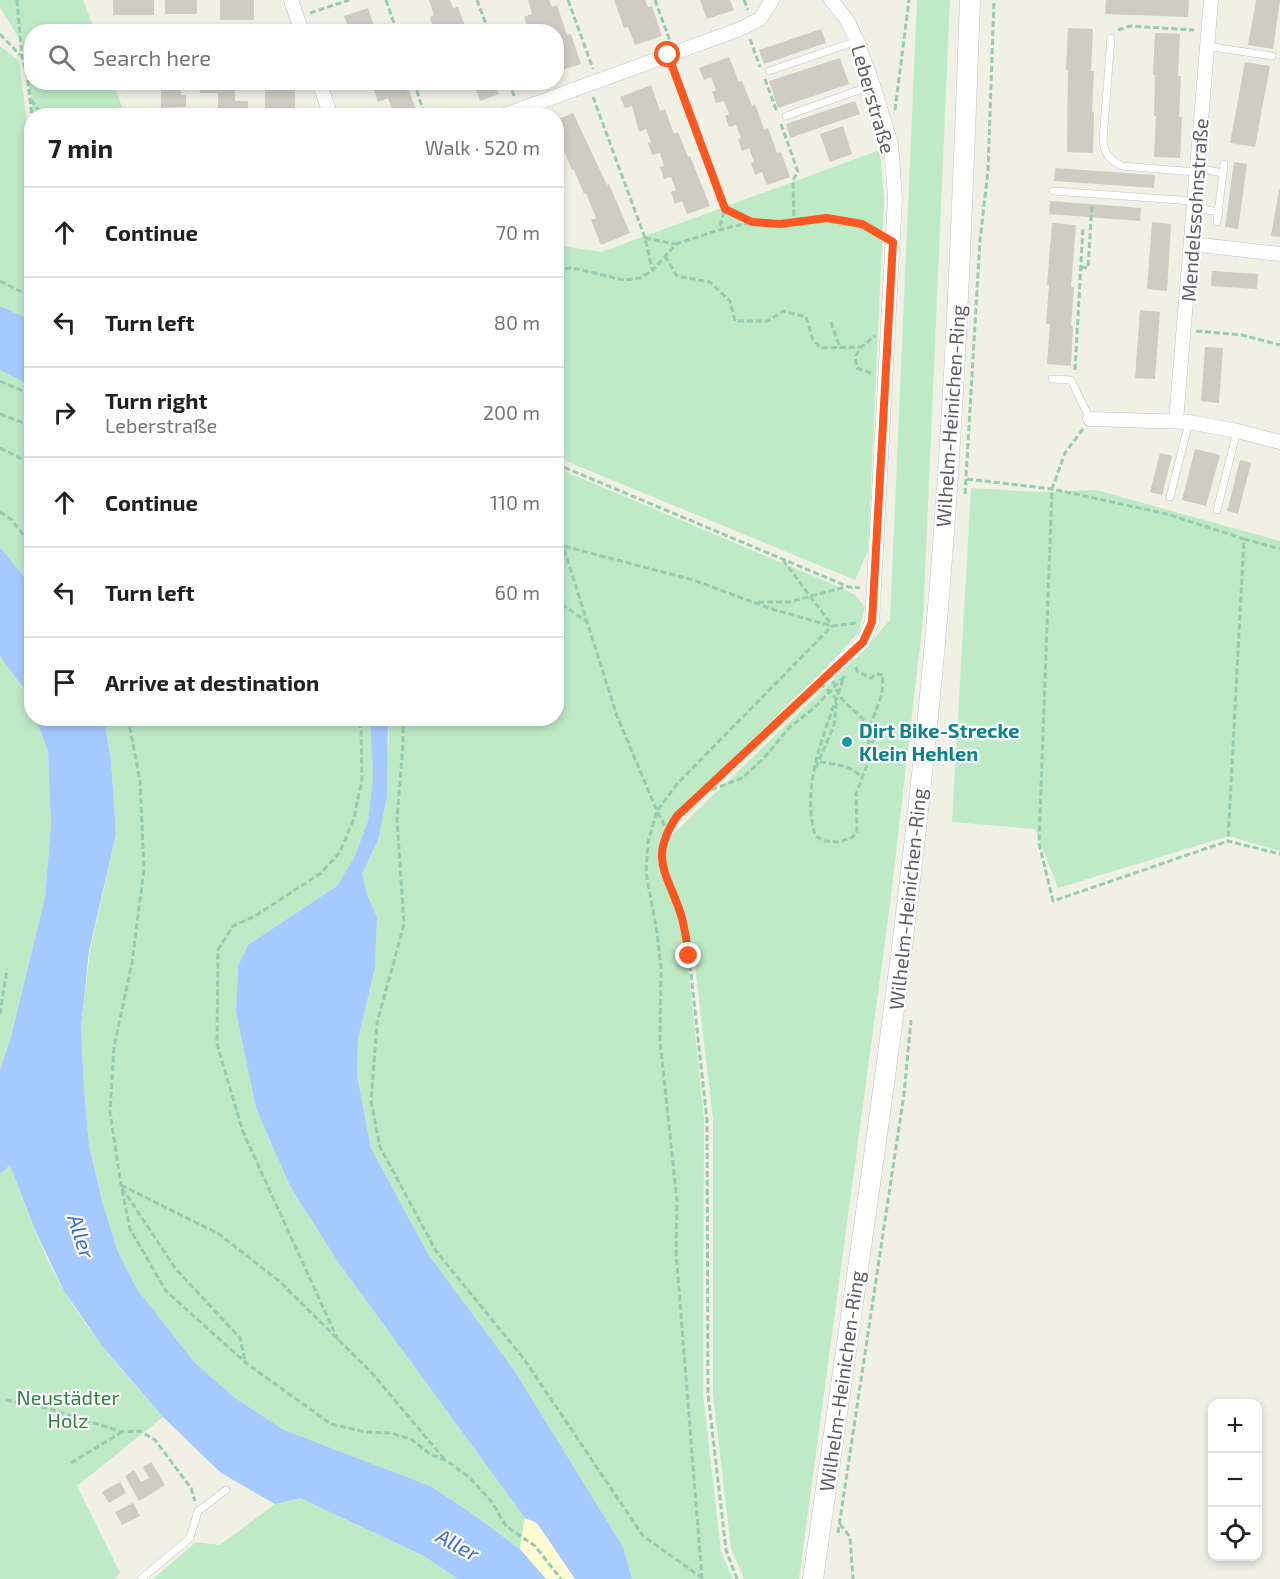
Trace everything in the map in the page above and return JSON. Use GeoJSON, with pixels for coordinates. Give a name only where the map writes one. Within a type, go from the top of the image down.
{"type":"FeatureCollection","features":[{"type":"Feature","properties":{"kind":"main road","name":"Wilhelm-Heinichen-Ring"},"geometry":{"type":"LineString","coordinates":[[813,1579],[897,989],[934,654],[953,399],[970,0]]}},
{"type":"Feature","properties":{"kind":"street"},"geometry":{"type":"LineString","coordinates":[[291,0],[299,24]]}},
{"type":"Feature","properties":{"kind":"street"},"geometry":{"type":"LineString","coordinates":[[524,108],[746,26],[760,19],[772,0]]}},
{"type":"Feature","properties":{"kind":"street","name":"Leberstraße"},"geometry":{"type":"LineString","coordinates":[[831,0],[848,20],[873,85],[891,144],[895,198],[872,622],[863,642],[842,666]]}},
{"type":"Feature","properties":{"kind":"street","name":"Mendelssohnstraße"},"geometry":{"type":"LineString","coordinates":[[1183,421],[1185,330],[1211,0]]}},
{"type":"Feature","properties":{"kind":"street"},"geometry":{"type":"LineString","coordinates":[[323,90],[328,108]]}},
{"type":"Feature","properties":{"kind":"street"},"geometry":{"type":"LineString","coordinates":[[1191,244],[1280,254]]}},
{"type":"Feature","properties":{"kind":"street"},"geometry":{"type":"LineString","coordinates":[[1090,419],[1183,421],[1238,431],[1280,442]]}},
{"type":"Feature","properties":{"kind":"lane"},"geometry":{"type":"LineString","coordinates":[[1111,38],[1103,140],[1106,154],[1122,166],[1196,170],[1224,169],[1217,222]]}},
{"type":"Feature","properties":{"kind":"lane"},"geometry":{"type":"LineString","coordinates":[[769,71],[857,40]]}},
{"type":"Feature","properties":{"kind":"lane"},"geometry":{"type":"LineString","coordinates":[[1206,46],[1272,56]]}},
{"type":"Feature","properties":{"kind":"lane"},"geometry":{"type":"LineString","coordinates":[[786,116],[873,85]]}},
{"type":"Feature","properties":{"kind":"lane"},"geometry":{"type":"LineString","coordinates":[[1053,191],[1194,204],[1219,212]]}},
{"type":"Feature","properties":{"kind":"lane"},"geometry":{"type":"LineString","coordinates":[[1052,379],[1071,380],[1090,419]]}},
{"type":"Feature","properties":{"kind":"lane"},"geometry":{"type":"LineString","coordinates":[[1170,497],[1183,421]]}},
{"type":"Feature","properties":{"kind":"lane"},"geometry":{"type":"LineString","coordinates":[[1217,510],[1238,431]]}},
{"type":"Feature","properties":{"kind":"lane"},"geometry":{"type":"LineString","coordinates":[[141,1579],[190,1538],[198,1511],[226,1490]]}},
{"type":"Feature","properties":{"kind":"path"},"geometry":{"type":"LineString","coordinates":[[17,0],[24,64]]}},
{"type":"Feature","properties":{"kind":"path"},"geometry":{"type":"LineString","coordinates":[[297,18],[349,0]]}},
{"type":"Feature","properties":{"kind":"path"},"geometry":{"type":"LineString","coordinates":[[386,0],[394,24]]}},
{"type":"Feature","properties":{"kind":"path"},"geometry":{"type":"LineString","coordinates":[[477,0],[486,24]]}},
{"type":"Feature","properties":{"kind":"path"},"geometry":{"type":"LineString","coordinates":[[568,0],[645,238],[652,270]]}},
{"type":"Feature","properties":{"kind":"path"},"geometry":{"type":"LineString","coordinates":[[656,0],[671,54],[725,209],[719,230]]}},
{"type":"Feature","properties":{"kind":"path"},"geometry":{"type":"LineString","coordinates":[[895,111],[909,0]]}},
{"type":"Feature","properties":{"kind":"path"},"geometry":{"type":"LineString","coordinates":[[746,26],[798,172],[793,180],[794,222]]}},
{"type":"Feature","properties":{"kind":"path"},"geometry":{"type":"LineString","coordinates":[[1111,38],[1118,30],[1130,26],[1208,31]]}},
{"type":"Feature","properties":{"kind":"path"},"geometry":{"type":"LineString","coordinates":[[0,34],[22,57]]}},
{"type":"Feature","properties":{"kind":"path"},"geometry":{"type":"LineString","coordinates":[[29,90],[31,108]]}},
{"type":"Feature","properties":{"kind":"path"},"geometry":{"type":"LineString","coordinates":[[417,90],[422,108]]}},
{"type":"Feature","properties":{"kind":"path"},"geometry":{"type":"LineString","coordinates":[[30,98],[37,108]]}},
{"type":"Feature","properties":{"kind":"path"},"geometry":{"type":"LineString","coordinates":[[1081,267],[1088,268],[1093,194]]}},
{"type":"Feature","properties":{"kind":"path"},"geometry":{"type":"LineString","coordinates":[[725,209],[752,222]]}},
{"type":"Feature","properties":{"kind":"path"},"geometry":{"type":"LineString","coordinates":[[645,238],[676,244],[752,222],[780,224],[827,218],[862,224],[893,242]]}},
{"type":"Feature","properties":{"kind":"path"},"geometry":{"type":"LineString","coordinates":[[1071,380],[1076,367],[1083,227]]}},
{"type":"Feature","properties":{"kind":"path"},"geometry":{"type":"LineString","coordinates":[[564,269],[573,268],[624,279],[640,278],[652,270],[676,244]]}},
{"type":"Feature","properties":{"kind":"path"},"geometry":{"type":"LineString","coordinates":[[665,256],[676,276],[710,282],[730,301],[735,321],[768,321],[783,311],[806,317],[813,340],[821,348],[861,347]]}},
{"type":"Feature","properties":{"kind":"path"},"geometry":{"type":"LineString","coordinates":[[0,281],[24,293]]}},
{"type":"Feature","properties":{"kind":"path"},"geometry":{"type":"LineString","coordinates":[[831,322],[840,348]]}},
{"type":"Feature","properties":{"kind":"path"},"geometry":{"type":"LineString","coordinates":[[1185,330],[1242,334],[1280,345]]}},
{"type":"Feature","properties":{"kind":"path"},"geometry":{"type":"LineString","coordinates":[[886,374],[868,373],[857,368],[855,357],[861,347],[873,336],[888,333]]}},
{"type":"Feature","properties":{"kind":"path"},"geometry":{"type":"LineString","coordinates":[[0,381],[24,392]]}},
{"type":"Feature","properties":{"kind":"path"},"geometry":{"type":"LineString","coordinates":[[0,414],[24,423]]}},
{"type":"Feature","properties":{"kind":"path"},"geometry":{"type":"LineString","coordinates":[[1090,419],[1065,453],[1052,489],[1039,843],[1053,901],[1228,841],[1280,854]]}},
{"type":"Feature","properties":{"kind":"path"},"geometry":{"type":"LineString","coordinates":[[0,448],[24,460]]}},
{"type":"Feature","properties":{"kind":"path"},"geometry":{"type":"LineString","coordinates":[[564,467],[847,586],[875,590]]}},
{"type":"Feature","properties":{"kind":"path"},"geometry":{"type":"LineString","coordinates":[[967,479],[1052,489],[1167,514],[1280,549]]}},
{"type":"Feature","properties":{"kind":"path"},"geometry":{"type":"LineString","coordinates":[[0,512],[12,520],[24,536]]}},
{"type":"Feature","properties":{"kind":"path"},"geometry":{"type":"LineString","coordinates":[[1228,841],[1244,539]]}},
{"type":"Feature","properties":{"kind":"path"},"geometry":{"type":"LineString","coordinates":[[564,546],[693,580],[753,602],[832,626],[872,622]]}},
{"type":"Feature","properties":{"kind":"path"},"geometry":{"type":"LineString","coordinates":[[564,549],[617,716],[667,831]]}},
{"type":"Feature","properties":{"kind":"path"},"geometry":{"type":"LineString","coordinates":[[783,559],[832,626]]}},
{"type":"Feature","properties":{"kind":"path"},"geometry":{"type":"LineString","coordinates":[[753,602],[789,602],[847,586]]}},
{"type":"Feature","properties":{"kind":"path"},"geometry":{"type":"LineString","coordinates":[[564,606],[587,622]]}},
{"type":"Feature","properties":{"kind":"path"},"geometry":{"type":"LineString","coordinates":[[703,1579],[676,1252],[677,1201],[660,1041],[661,968],[646,873],[648,842],[657,812],[677,784],[832,626]]}},
{"type":"Feature","properties":{"kind":"path"},"geometry":{"type":"LineString","coordinates":[[737,1579],[726,1550],[708,1394],[707,1120],[689,956],[682,918],[662,866],[661,853],[667,831],[677,816],[820,683],[842,666]]}},
{"type":"Feature","properties":{"kind":"path"},"geometry":{"type":"LineString","coordinates":[[813,772],[820,762],[834,725],[837,697],[834,688],[842,666]]}},
{"type":"Feature","properties":{"kind":"path"},"geometry":{"type":"LineString","coordinates":[[842,666],[871,678],[876,674],[883,675],[882,694],[870,727]]}},
{"type":"Feature","properties":{"kind":"path"},"geometry":{"type":"LineString","coordinates":[[701,794],[742,778],[763,759],[790,727],[814,708],[830,692],[834,688],[844,677],[837,697],[813,772],[810,819],[815,836],[824,841],[839,842],[853,837],[857,832],[856,794],[867,765],[868,752],[875,737],[870,727],[837,697],[830,692],[820,683]]}},
{"type":"Feature","properties":{"kind":"path"},"geometry":{"type":"LineString","coordinates":[[130,726],[140,781],[144,869],[132,963],[114,1047],[110,1112],[130,1229],[166,1291],[246,1363],[331,1424],[365,1432],[401,1436],[411,1440],[430,1454],[447,1461]]}},
{"type":"Feature","properties":{"kind":"path"},"geometry":{"type":"LineString","coordinates":[[338,1340],[243,1132],[217,1044],[218,950],[233,926],[255,916],[321,873],[340,852],[354,818],[362,779],[360,726]]}},
{"type":"Feature","properties":{"kind":"path"},"geometry":{"type":"LineString","coordinates":[[403,726],[397,820],[404,924],[377,1023],[371,1101],[380,1147],[436,1251],[524,1359],[644,1536],[703,1579]]}},
{"type":"Feature","properties":{"kind":"path"},"geometry":{"type":"LineString","coordinates":[[820,762],[840,764],[855,770],[862,777]]}},
{"type":"Feature","properties":{"kind":"path"},"geometry":{"type":"LineString","coordinates":[[0,1014],[7,969]]}},
{"type":"Feature","properties":{"kind":"path"},"geometry":{"type":"LineString","coordinates":[[121,1185],[219,1234],[279,1281],[372,1373],[447,1461],[469,1477],[490,1501],[506,1526],[535,1546],[561,1579]]}},
{"type":"Feature","properties":{"kind":"path"},"geometry":{"type":"LineString","coordinates":[[121,1185],[174,1268],[240,1338],[246,1363]]}},
{"type":"Feature","properties":{"kind":"path"},"geometry":{"type":"LineString","coordinates":[[6,1400],[50,1409],[122,1432],[140,1431],[155,1440],[191,1488],[198,1511]]}},
{"type":"Feature","properties":{"kind":"path"},"geometry":{"type":"LineString","coordinates":[[71,1463],[122,1432]]}},
{"type":"Feature","properties":{"kind":"path"},"geometry":{"type":"LineString","coordinates":[[840,1524],[850,1538],[853,1579]]}},
{"type":"Feature","properties":{"kind":"green space"},"geometry":{"type":"Polygon","coordinates":[[[0,0],[83,0],[92,24],[24,24],[24,47],[0,7],[0,0]]]}},
{"type":"Feature","properties":{"kind":"green space"},"geometry":{"type":"Polygon","coordinates":[[[917,0],[950,0],[923,620],[890,904],[799,1579],[744,1579],[731,1548],[713,1394],[713,1120],[694,957],[687,918],[665,866],[666,853],[673,834],[862,652],[890,620],[917,0]]]}},
{"type":"Feature","properties":{"kind":"green space"},"geometry":{"type":"Polygon","coordinates":[[[0,46],[19,61],[25,108],[24,317],[0,306],[0,46]]]}},
{"type":"Feature","properties":{"kind":"green space"},"geometry":{"type":"Polygon","coordinates":[[[30,90],[116,90],[122,108],[32,108],[30,90]]]}},
{"type":"Feature","properties":{"kind":"green space"},"geometry":{"type":"Polygon","coordinates":[[[880,150],[884,199],[868,551],[855,580],[564,459],[564,246],[601,252],[880,150]]]}},
{"type":"Feature","properties":{"kind":"green space"},"geometry":{"type":"Polygon","coordinates":[[[0,370],[24,382],[24,576],[0,547],[0,370]]]}},
{"type":"Feature","properties":{"kind":"green space"},"geometry":{"type":"Polygon","coordinates":[[[564,471],[844,589],[855,595],[865,607],[859,632],[822,672],[675,814],[661,838],[658,853],[659,866],[679,918],[687,955],[704,1120],[703,1395],[721,1552],[733,1579],[632,1579],[623,1547],[514,1370],[428,1254],[371,1148],[357,1075],[358,1039],[375,968],[377,917],[367,894],[362,874],[378,840],[389,739],[388,726],[564,726],[564,471]]]}},
{"type":"Feature","properties":{"kind":"green space"},"geometry":{"type":"Polygon","coordinates":[[[971,488],[1039,492],[1096,490],[1280,541],[1280,851],[1229,836],[1058,888],[1035,829],[952,822],[971,488]]]}},
{"type":"Feature","properties":{"kind":"green space"},"geometry":{"type":"Polygon","coordinates":[[[0,656],[24,691],[24,726],[39,726],[48,751],[51,824],[45,897],[11,1037],[0,1070],[0,656]]]}},
{"type":"Feature","properties":{"kind":"green space"},"geometry":{"type":"Polygon","coordinates":[[[105,726],[370,726],[373,777],[368,821],[354,858],[337,886],[248,945],[238,966],[236,1012],[256,1108],[290,1186],[338,1262],[525,1518],[520,1549],[430,1486],[284,1430],[235,1398],[195,1363],[137,1289],[118,1252],[102,1201],[89,1145],[81,1028],[90,951],[116,834],[111,760],[105,726]]]}},
{"type":"Feature","properties":{"kind":"green space","name":"Neustädter Holz"},"geometry":{"type":"Polygon","coordinates":[[[10,1165],[41,1245],[64,1291],[98,1341],[163,1417],[77,1486],[120,1573],[114,1579],[0,1579],[0,1174],[10,1165]]]}},
{"type":"Feature","properties":{"kind":"green space"},"geometry":{"type":"Polygon","coordinates":[[[300,1498],[424,1556],[458,1579],[153,1579],[196,1542],[220,1545],[275,1504],[300,1498]]]}},
{"type":"Feature","properties":{"kind":"sand"},"geometry":{"type":"Polygon","coordinates":[[[525,1518],[537,1522],[575,1579],[546,1579],[520,1549],[525,1518]]]}},
{"type":"Feature","properties":{"kind":"water"},"geometry":{"type":"Polygon","coordinates":[[[0,306],[24,317],[24,382],[0,370],[0,306]]]}},
{"type":"Feature","properties":{"kind":"water"},"geometry":{"type":"Polygon","coordinates":[[[0,547],[24,576],[24,689],[0,656],[0,547]]]}},
{"type":"Feature","properties":{"kind":"water","name":"Aller"},"geometry":{"type":"Polygon","coordinates":[[[39,726],[105,726],[111,760],[116,834],[89,951],[81,1028],[84,1089],[89,1145],[102,1201],[118,1252],[137,1289],[195,1363],[235,1398],[284,1430],[430,1486],[520,1549],[546,1579],[458,1579],[424,1556],[300,1498],[275,1504],[221,1473],[163,1417],[102,1346],[64,1291],[35,1230],[10,1165],[0,1174],[0,1070],[11,1037],[45,897],[51,824],[48,751],[39,726]]]}},
{"type":"Feature","properties":{"kind":"water"},"geometry":{"type":"Polygon","coordinates":[[[370,726],[388,726],[387,796],[378,840],[362,874],[367,894],[377,917],[375,968],[358,1039],[357,1075],[371,1148],[428,1254],[514,1370],[623,1547],[632,1579],[575,1579],[537,1523],[525,1518],[338,1262],[290,1186],[256,1108],[236,1012],[238,966],[248,945],[337,886],[354,858],[368,821],[373,777],[370,726]]]}},
{"type":"Feature","properties":{"kind":"building"},"geometry":{"type":"Polygon","coordinates":[[[113,0],[154,0],[154,15],[113,15],[113,0]]]}},
{"type":"Feature","properties":{"kind":"building"},"geometry":{"type":"Polygon","coordinates":[[[165,0],[197,0],[197,14],[165,14],[165,0]]]}},
{"type":"Feature","properties":{"kind":"building"},"geometry":{"type":"Polygon","coordinates":[[[220,0],[254,0],[254,20],[220,20],[220,0]]]}},
{"type":"Feature","properties":{"kind":"building"},"geometry":{"type":"Polygon","coordinates":[[[429,0],[450,0],[453,8],[458,7],[464,24],[432,24],[430,17],[434,15],[429,0]]]}},
{"type":"Feature","properties":{"kind":"building"},"geometry":{"type":"Polygon","coordinates":[[[528,0],[549,0],[552,7],[557,5],[563,24],[527,24],[524,17],[532,14],[528,0]]]}},
{"type":"Feature","properties":{"kind":"building"},"geometry":{"type":"Polygon","coordinates":[[[614,0],[645,0],[648,7],[652,6],[662,36],[635,45],[628,27],[624,28],[614,0]]]}},
{"type":"Feature","properties":{"kind":"building"},"geometry":{"type":"Polygon","coordinates":[[[700,0],[730,0],[734,10],[707,19],[700,0]]]}},
{"type":"Feature","properties":{"kind":"building"},"geometry":{"type":"Polygon","coordinates":[[[1106,0],[1189,0],[1188,17],[1105,14],[1106,0]]]}},
{"type":"Feature","properties":{"kind":"building"},"geometry":{"type":"Polygon","coordinates":[[[1256,0],[1280,0],[1273,49],[1248,45],[1256,0]]]}},
{"type":"Feature","properties":{"kind":"building"},"geometry":{"type":"Polygon","coordinates":[[[368,8],[373,24],[347,24],[344,16],[368,8]]]}},
{"type":"Feature","properties":{"kind":"building"},"geometry":{"type":"Polygon","coordinates":[[[564,26],[567,35],[571,34],[581,64],[564,69],[564,26]]]}},
{"type":"Feature","properties":{"kind":"building"},"geometry":{"type":"Polygon","coordinates":[[[1068,28],[1093,29],[1091,71],[1094,71],[1093,153],[1067,152],[1068,28]]]}},
{"type":"Feature","properties":{"kind":"building"},"geometry":{"type":"Polygon","coordinates":[[[821,29],[826,43],[764,64],[759,50],[821,29]]]}},
{"type":"Feature","properties":{"kind":"building"},"geometry":{"type":"Polygon","coordinates":[[[1155,33],[1180,34],[1178,76],[1181,76],[1179,117],[1182,117],[1180,158],[1154,157],[1155,33]]]}},
{"type":"Feature","properties":{"kind":"building"},"geometry":{"type":"Polygon","coordinates":[[[729,57],[752,106],[755,104],[764,129],[768,128],[777,153],[781,152],[790,177],[767,185],[762,172],[755,175],[751,163],[754,162],[749,148],[742,151],[738,139],[741,138],[736,125],[729,127],[725,116],[729,114],[724,101],[716,103],[712,92],[716,90],[711,77],[704,80],[699,68],[729,57]]]}},
{"type":"Feature","properties":{"kind":"building"},"geometry":{"type":"Polygon","coordinates":[[[840,58],[849,84],[778,108],[769,81],[840,58]]]}},
{"type":"Feature","properties":{"kind":"building"},"geometry":{"type":"Polygon","coordinates":[[[1245,62],[1270,66],[1255,147],[1230,143],[1245,62]]]}},
{"type":"Feature","properties":{"kind":"building"},"geometry":{"type":"Polygon","coordinates":[[[651,85],[660,111],[665,109],[674,134],[678,132],[688,157],[690,156],[710,206],[687,214],[682,201],[675,204],[671,192],[676,190],[671,177],[664,179],[660,167],[664,166],[660,153],[652,155],[648,143],[651,142],[646,129],[639,132],[632,106],[625,108],[620,97],[651,85]]]}},
{"type":"Feature","properties":{"kind":"building"},"geometry":{"type":"Polygon","coordinates":[[[161,90],[181,90],[181,95],[186,95],[186,107],[161,108],[161,90]]]}},
{"type":"Feature","properties":{"kind":"building"},"geometry":{"type":"Polygon","coordinates":[[[200,90],[235,90],[235,101],[248,101],[248,108],[218,108],[218,93],[200,93],[200,90]]]}},
{"type":"Feature","properties":{"kind":"building"},"geometry":{"type":"Polygon","coordinates":[[[265,90],[295,90],[295,108],[265,108],[265,90]]]}},
{"type":"Feature","properties":{"kind":"building"},"geometry":{"type":"Polygon","coordinates":[[[374,90],[409,90],[415,108],[391,108],[388,98],[378,102],[374,90]]]}},
{"type":"Feature","properties":{"kind":"building"},"geometry":{"type":"Polygon","coordinates":[[[476,90],[498,90],[499,94],[480,101],[476,90]]]}},
{"type":"Feature","properties":{"kind":"building"},"geometry":{"type":"Polygon","coordinates":[[[855,101],[860,114],[790,138],[786,124],[855,101]]]}},
{"type":"Feature","properties":{"kind":"building"},"geometry":{"type":"Polygon","coordinates":[[[573,113],[607,185],[609,184],[630,233],[601,245],[591,220],[596,218],[564,151],[564,117],[573,113]]]}},
{"type":"Feature","properties":{"kind":"building"},"geometry":{"type":"Polygon","coordinates":[[[843,126],[852,154],[830,162],[820,134],[843,126]]]}},
{"type":"Feature","properties":{"kind":"building"},"geometry":{"type":"Polygon","coordinates":[[[1234,162],[1247,164],[1238,229],[1225,227],[1234,162]]]}},
{"type":"Feature","properties":{"kind":"building"},"geometry":{"type":"Polygon","coordinates":[[[1055,168],[1155,175],[1154,188],[1054,181],[1055,168]]]}},
{"type":"Feature","properties":{"kind":"building"},"geometry":{"type":"Polygon","coordinates":[[[1280,190],[1280,237],[1271,236],[1280,190]]]}},
{"type":"Feature","properties":{"kind":"building"},"geometry":{"type":"Polygon","coordinates":[[[1050,201],[1141,208],[1140,221],[1049,214],[1050,201]]]}},
{"type":"Feature","properties":{"kind":"building"},"geometry":{"type":"Polygon","coordinates":[[[1152,222],[1171,224],[1167,291],[1147,289],[1152,222]]]}},
{"type":"Feature","properties":{"kind":"building"},"geometry":{"type":"Polygon","coordinates":[[[1052,223],[1076,225],[1071,287],[1074,287],[1071,366],[1047,364],[1050,324],[1046,324],[1049,285],[1047,285],[1052,223]]]}},
{"type":"Feature","properties":{"kind":"building"},"geometry":{"type":"Polygon","coordinates":[[[1212,271],[1258,274],[1257,289],[1211,286],[1212,271]]]}},
{"type":"Feature","properties":{"kind":"building"},"geometry":{"type":"Polygon","coordinates":[[[1140,310],[1160,312],[1155,379],[1135,378],[1140,310]]]}},
{"type":"Feature","properties":{"kind":"building"},"geometry":{"type":"Polygon","coordinates":[[[1205,347],[1223,348],[1219,403],[1201,401],[1205,347]]]}},
{"type":"Feature","properties":{"kind":"building"},"geometry":{"type":"Polygon","coordinates":[[[1195,449],[1220,455],[1206,506],[1182,500],[1195,449]]]}},
{"type":"Feature","properties":{"kind":"building"},"geometry":{"type":"Polygon","coordinates":[[[1160,453],[1172,456],[1162,495],[1150,492],[1160,453]]]}},
{"type":"Feature","properties":{"kind":"building"},"geometry":{"type":"Polygon","coordinates":[[[1240,460],[1251,463],[1238,514],[1227,511],[1240,460]]]}},
{"type":"Feature","properties":{"kind":"building"},"geometry":{"type":"Polygon","coordinates":[[[151,1462],[165,1485],[139,1501],[125,1476],[134,1470],[141,1482],[149,1478],[143,1467],[151,1462]]]}},
{"type":"Feature","properties":{"kind":"building"},"geometry":{"type":"Polygon","coordinates":[[[120,1482],[126,1493],[109,1503],[102,1492],[120,1482]]]}},
{"type":"Feature","properties":{"kind":"building"},"geometry":{"type":"Polygon","coordinates":[[[133,1503],[140,1516],[122,1525],[115,1512],[133,1503]]]}},
{"type":"Feature","properties":{"kind":"place","name":"Dirt Bike-Strecke Klein Hehlen"},"geometry":{"type":"Point","coordinates":[847,742]}},
{"type":"Feature","properties":{"kind":"route"},"geometry":{"type":"LineString","coordinates":[[668,55],[725,209],[752,222],[780,224],[827,218],[862,224],[893,242],[872,622],[863,642],[677,816],[667,831],[661,853],[662,866],[682,918],[689,956]]}}]}
